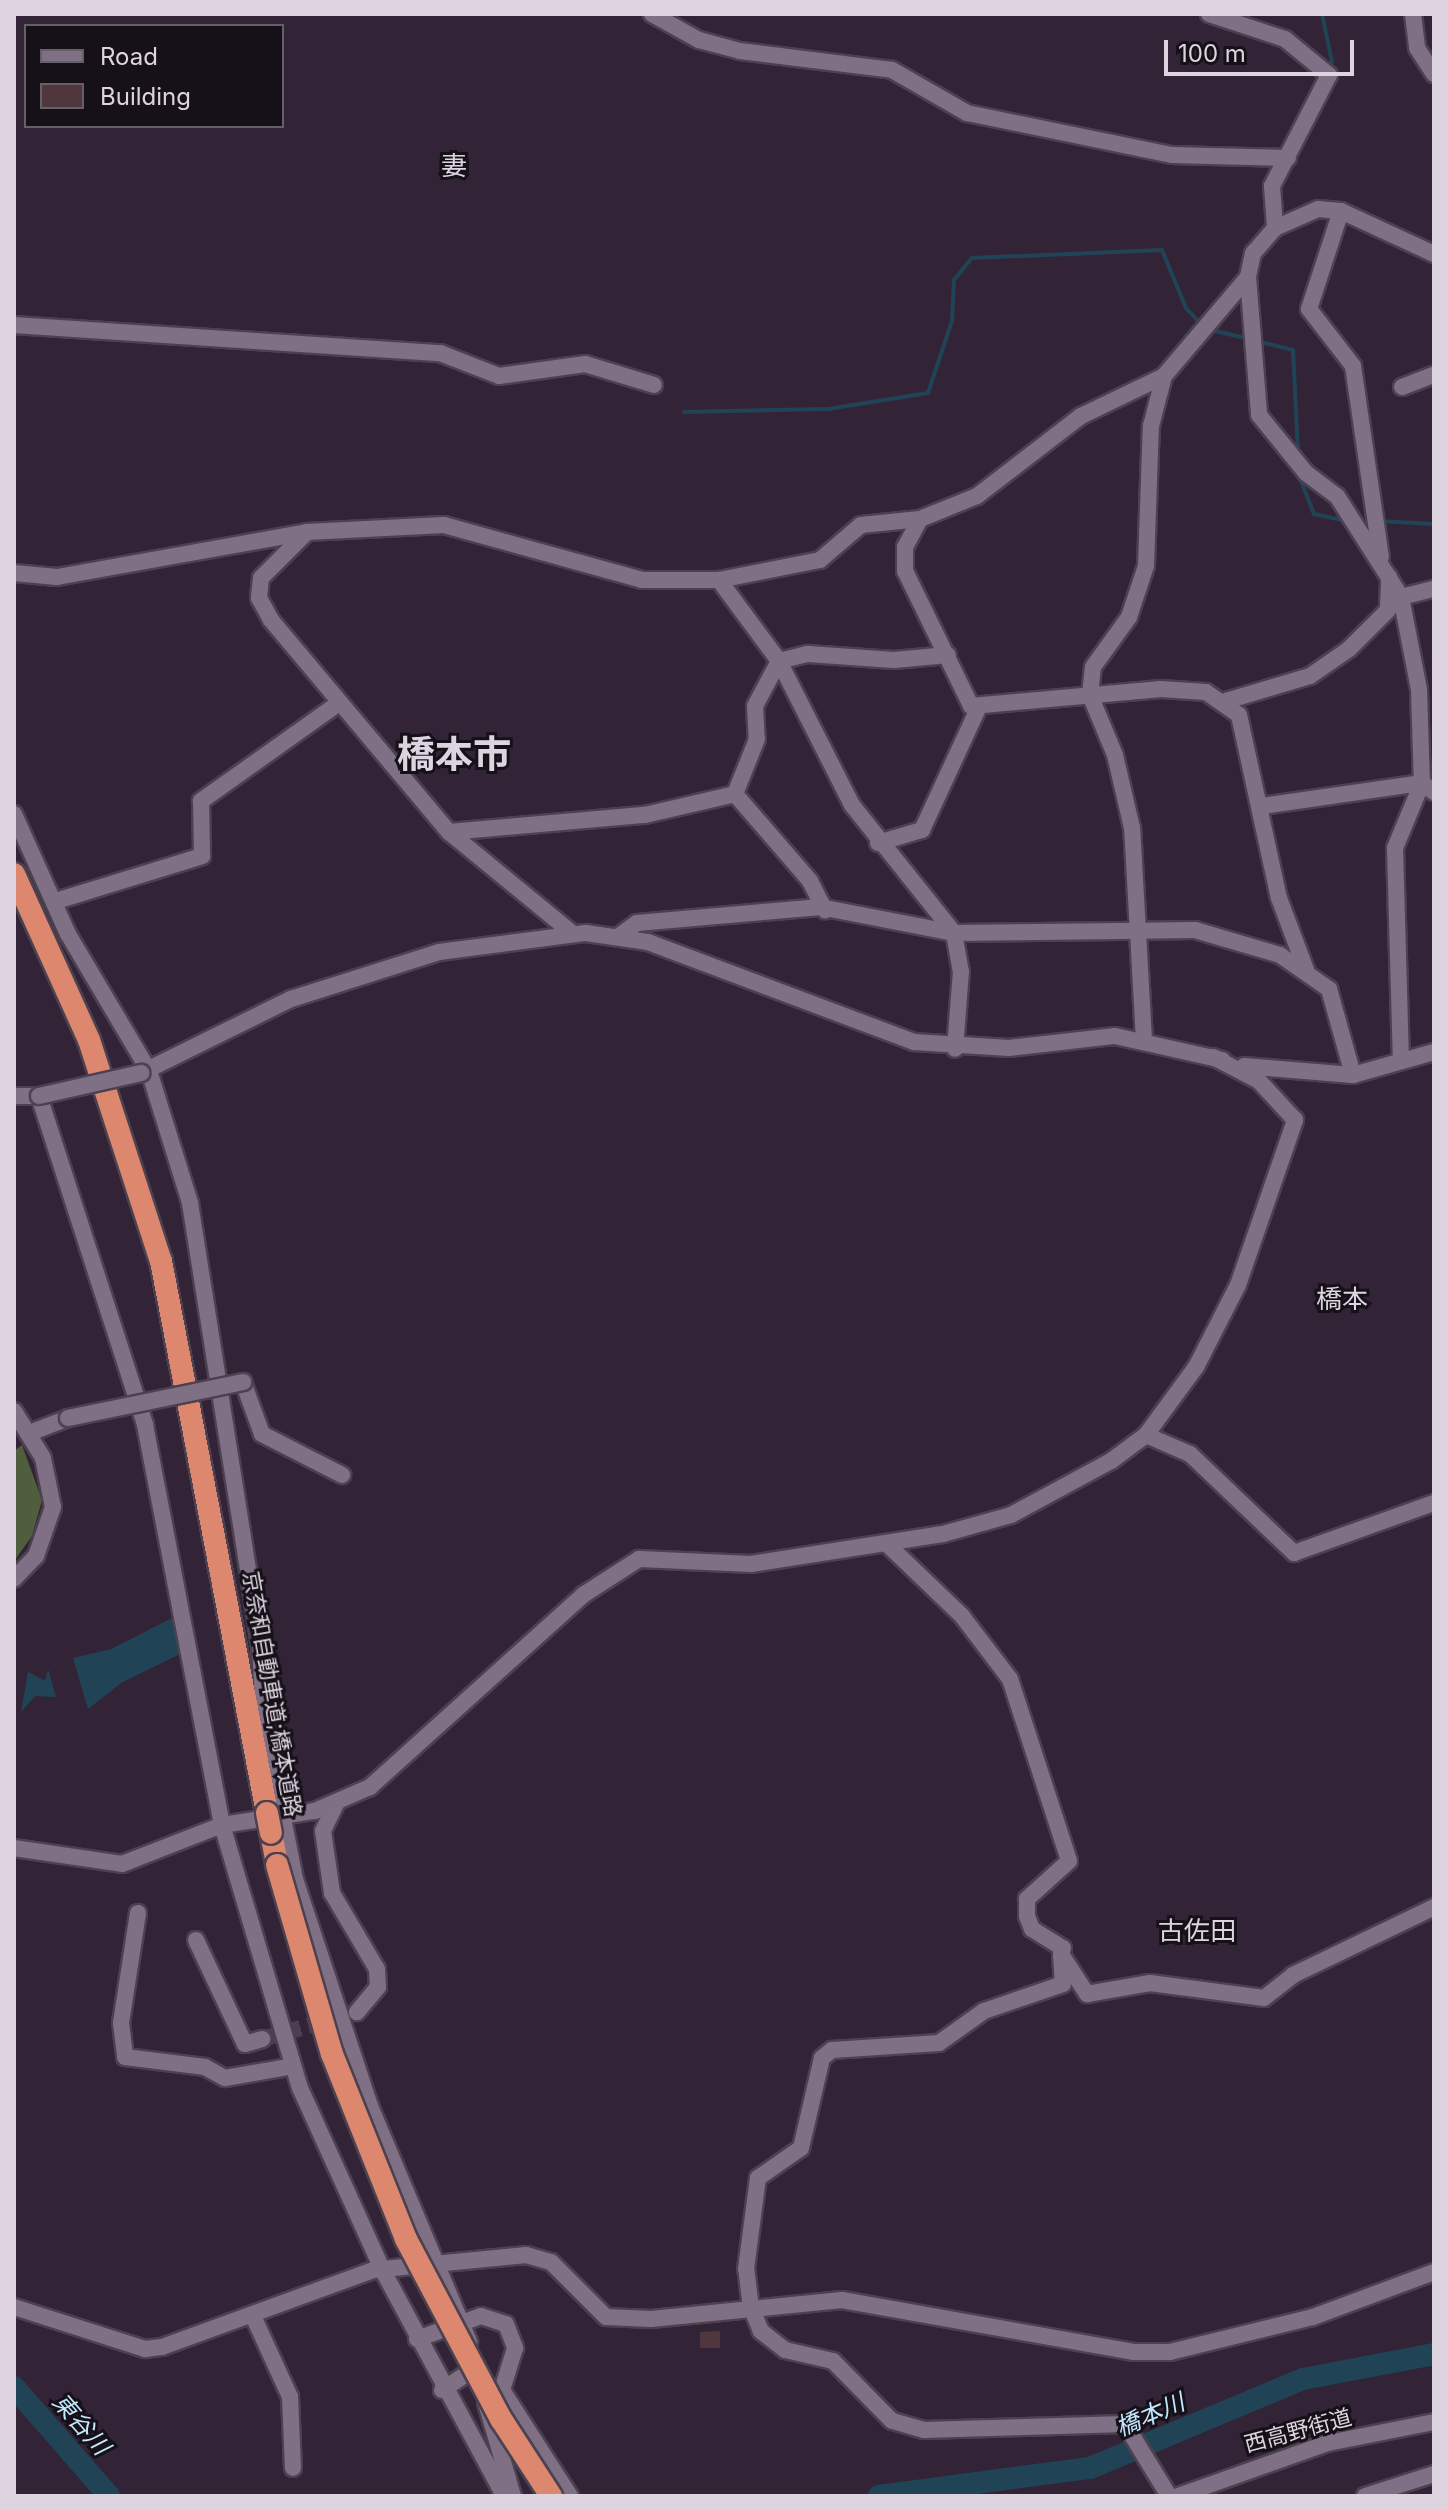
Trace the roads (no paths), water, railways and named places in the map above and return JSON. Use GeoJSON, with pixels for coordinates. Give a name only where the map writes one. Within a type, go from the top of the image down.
{"type":"FeatureCollection","features":[{"type":"Feature","properties":{"kind":"highway","name":"京奈和自動車道;橋本道路"},"geometry":{"type":"LineString","coordinates":[[14,874],[89,1040],[129,1151],[190,1391],[238,1659],[273,1822],[277,1865],[332,2054],[400,2226],[452,2331],[551,2496]]}},
{"type":"Feature","properties":{"kind":"street"},"geometry":{"type":"LineString","coordinates":[[652,14],[699,40],[740,51],[892,70],[967,113],[1172,155],[1288,158]]}},
{"type":"Feature","properties":{"kind":"street"},"geometry":{"type":"LineString","coordinates":[[1209,14],[1285,39],[1324,64],[1329,75],[1272,186],[1275,228]]}},
{"type":"Feature","properties":{"kind":"street"},"geometry":{"type":"LineString","coordinates":[[1413,14],[1417,48],[1434,74]]}},
{"type":"Feature","properties":{"kind":"street"},"geometry":{"type":"LineString","coordinates":[[978,709],[1161,689],[1226,701],[1310,676],[1349,649],[1388,610],[1385,567],[1353,366],[1309,309],[1341,211]]}},
{"type":"Feature","properties":{"kind":"street"},"geometry":{"type":"LineString","coordinates":[[1401,1061],[1395,848],[1428,788],[1419,690],[1401,597],[1385,567],[1337,496],[1306,473],[1259,415],[1248,277],[1253,253],[1290,216],[1341,211],[1434,254]]}},
{"type":"Feature","properties":{"kind":"street"},"geometry":{"type":"LineString","coordinates":[[14,573],[84,573],[307,532],[444,525],[642,580],[719,580],[820,560],[861,525],[920,519],[977,496],[1081,416],[1164,376],[1248,277]]}},
{"type":"Feature","properties":{"kind":"street"},"geometry":{"type":"LineString","coordinates":[[14,325],[440,353],[499,376],[585,364],[654,385]]}},
{"type":"Feature","properties":{"kind":"street"},"geometry":{"type":"LineString","coordinates":[[1402,387],[1434,375]]}},
{"type":"Feature","properties":{"kind":"street"},"geometry":{"type":"LineString","coordinates":[[1144,1040],[1132,828],[1115,755],[1090,695],[1093,667],[1129,617],[1146,566],[1151,426],[1164,376]]}},
{"type":"Feature","properties":{"kind":"street"},"geometry":{"type":"LineString","coordinates":[[920,519],[905,547],[905,571],[978,709]]}},
{"type":"Feature","properties":{"kind":"street"},"geometry":{"type":"LineString","coordinates":[[307,532],[261,578],[259,598],[339,703],[449,832],[573,934]]}},
{"type":"Feature","properties":{"kind":"street"},"geometry":{"type":"LineString","coordinates":[[719,580],[779,661],[878,843],[954,933],[961,971],[955,1049]]}},
{"type":"Feature","properties":{"kind":"street"},"geometry":{"type":"LineString","coordinates":[[1401,597],[1434,589]]}},
{"type":"Feature","properties":{"kind":"street"},"geometry":{"type":"LineString","coordinates":[[735,794],[757,739],[755,706],[779,661],[808,654],[894,660],[948,655]]}},
{"type":"Feature","properties":{"kind":"street"},"geometry":{"type":"LineString","coordinates":[[1226,701],[1239,715],[1262,806],[1279,898],[1306,970]]}},
{"type":"Feature","properties":{"kind":"street"},"geometry":{"type":"LineString","coordinates":[[56,901],[202,856],[201,801],[339,703]]}},
{"type":"Feature","properties":{"kind":"street"},"geometry":{"type":"LineString","coordinates":[[878,843],[922,830],[978,709]]}},
{"type":"Feature","properties":{"kind":"street"},"geometry":{"type":"LineString","coordinates":[[1262,806],[1428,788]]}},
{"type":"Feature","properties":{"kind":"street"},"geometry":{"type":"LineString","coordinates":[[449,832],[645,815],[735,794]]}},
{"type":"Feature","properties":{"kind":"street"},"geometry":{"type":"LineString","coordinates":[[735,794],[810,881],[825,910]]}},
{"type":"Feature","properties":{"kind":"street"},"geometry":{"type":"LineString","coordinates":[[14,814],[145,1072],[203,1260],[273,1822],[361,2083],[442,2266],[462,2321],[513,2496]]}},
{"type":"Feature","properties":{"kind":"street"},"geometry":{"type":"LineString","coordinates":[[619,936],[637,923],[739,909],[825,910],[954,933],[1136,928],[1195,930],[1306,970],[1329,989],[1341,1012],[1353,1075]]}},
{"type":"Feature","properties":{"kind":"street"},"geometry":{"type":"LineString","coordinates":[[14,1094],[39,1096],[145,1072],[291,999],[439,952],[573,934],[619,936],[812,1008],[955,1049],[1062,1038],[1144,1040],[1277,1074],[1353,1075],[1434,1052]]}},
{"type":"Feature","properties":{"kind":"street"},"geometry":{"type":"LineString","coordinates":[[14,1848],[122,1864],[222,1825],[273,1822],[338,1801],[370,1787],[583,1595],[639,1559],[751,1564],[887,1544],[1011,1515],[1146,1435],[1196,1367],[1238,1285],[1296,1118],[1259,1081],[1213,1057]]}},
{"type":"Feature","properties":{"kind":"street"},"geometry":{"type":"LineString","coordinates":[[39,1096],[145,1425],[178,1570],[222,1825],[293,2066],[382,2269],[442,2390],[504,2496]]}},
{"type":"Feature","properties":{"kind":"street"},"geometry":{"type":"LineString","coordinates":[[32,1432],[68,1418],[243,1382],[262,1434],[342,1475]]}},
{"type":"Feature","properties":{"kind":"street"},"geometry":{"type":"LineString","coordinates":[[14,1411],[32,1432],[53,1507],[36,1556],[14,1579]]}},
{"type":"Feature","properties":{"kind":"street"},"geometry":{"type":"LineString","coordinates":[[1146,1435],[1190,1454],[1294,1553],[1434,1503]]}},
{"type":"Feature","properties":{"kind":"street"},"geometry":{"type":"LineString","coordinates":[[887,1544],[962,1616],[1010,1679],[1069,1861],[1027,1899],[1027,1916],[1032,1929],[1063,1948],[1063,1984],[984,2011],[939,2043],[832,2050],[822,2058],[801,2148],[758,2178],[746,2269],[751,2308],[761,2331],[785,2350],[833,2361],[892,2421],[934,2431],[1125,2424],[1169,2496]]}},
{"type":"Feature","properties":{"kind":"street"},"geometry":{"type":"LineString","coordinates":[[338,1801],[323,1831],[332,1893],[377,1969],[375,1994],[357,2012]]}},
{"type":"Feature","properties":{"kind":"street"},"geometry":{"type":"LineString","coordinates":[[1061,1954],[1087,1994],[1150,1983],[1264,1998],[1293,1975],[1434,1907]]}},
{"type":"Feature","properties":{"kind":"street"},"geometry":{"type":"LineString","coordinates":[[138,1913],[121,2023],[125,2057],[205,2067],[225,2078],[293,2066]]}},
{"type":"Feature","properties":{"kind":"street"},"geometry":{"type":"LineString","coordinates":[[196,1940],[245,2044],[262,2039]]}},
{"type":"Feature","properties":{"kind":"street"},"geometry":{"type":"LineString","coordinates":[[14,2307],[145,2349],[253,2316],[382,2269],[442,2266],[500,2254],[551,2262],[606,2317],[842,2300],[905,2306],[1096,2346],[1170,2352],[1313,2317],[1434,2272]]}},
{"type":"Feature","properties":{"kind":"street"},"geometry":{"type":"LineString","coordinates":[[253,2316],[290,2397],[293,2468]]}},
{"type":"Feature","properties":{"kind":"street"},"geometry":{"type":"LineString","coordinates":[[417,2339],[462,2321],[498,2317],[512,2331],[515,2348],[502,2390],[570,2496]]}},
{"type":"Feature","properties":{"kind":"street"},"geometry":{"type":"LineString","coordinates":[[442,2390],[477,2367]]}},
{"type":"Feature","properties":{"kind":"street","name":"西高野街道"},"geometry":{"type":"LineString","coordinates":[[1178,2496],[1317,2446],[1434,2422]]}},
{"type":"Feature","properties":{"kind":"street"},"geometry":{"type":"LineString","coordinates":[[1365,2496],[1434,2474]]}},
{"type":"Feature","properties":{"kind":"water"},"geometry":{"type":"Polygon","coordinates":[[[176,1616],[184,1652],[121,1683],[88,1709],[73,1658],[111,1649],[176,1616]]]}},
{"type":"Feature","properties":{"kind":"water"},"geometry":{"type":"Polygon","coordinates":[[[48,1669],[56,1697],[35,1696],[21,1712],[28,1672],[45,1681],[48,1669]]]}},
{"type":"Feature","properties":{"kind":"waterway"},"geometry":{"type":"LineString","coordinates":[[1322,14],[1332,62]]}},
{"type":"Feature","properties":{"kind":"waterway"},"geometry":{"type":"LineString","coordinates":[[684,412],[828,409],[928,393],[952,321],[954,280],[972,258],[1162,250],[1186,308],[1203,326]]}},
{"type":"Feature","properties":{"kind":"waterway"},"geometry":{"type":"LineString","coordinates":[[1211,330],[1249,339]]}},
{"type":"Feature","properties":{"kind":"waterway"},"geometry":{"type":"LineString","coordinates":[[1257,341],[1293,350],[1298,452]]}},
{"type":"Feature","properties":{"kind":"waterway"},"geometry":{"type":"LineString","coordinates":[[1298,473],[1314,514],[1348,521]]}},
{"type":"Feature","properties":{"kind":"waterway"},"geometry":{"type":"LineString","coordinates":[[1380,521],[1434,524]]}},
{"type":"Feature","properties":{"kind":"waterway","name":"橋本川"},"geometry":{"type":"LineString","coordinates":[[879,2496],[1090,2468],[1303,2379],[1434,2354]]}},
{"type":"Feature","properties":{"kind":"waterway","name":"東谷川"},"geometry":{"type":"LineString","coordinates":[[14,2387],[109,2496]]}},
{"type":"Feature","properties":{"kind":"tunnel"},"geometry":{"type":"LineString","coordinates":[[262,2039],[333,2019]]}},
{"type":"Feature","properties":{"kind":"district","name":"妻"},"geometry":{"type":"Point","coordinates":[454,166]}},
{"type":"Feature","properties":{"kind":"district","name":"橋本市"},"geometry":{"type":"Point","coordinates":[454,755]}},
{"type":"Feature","properties":{"kind":"district","name":"橋本"},"geometry":{"type":"Point","coordinates":[1342,1299]}},
{"type":"Feature","properties":{"kind":"district","name":"古佐田"},"geometry":{"type":"Point","coordinates":[1197,1931]}}]}
